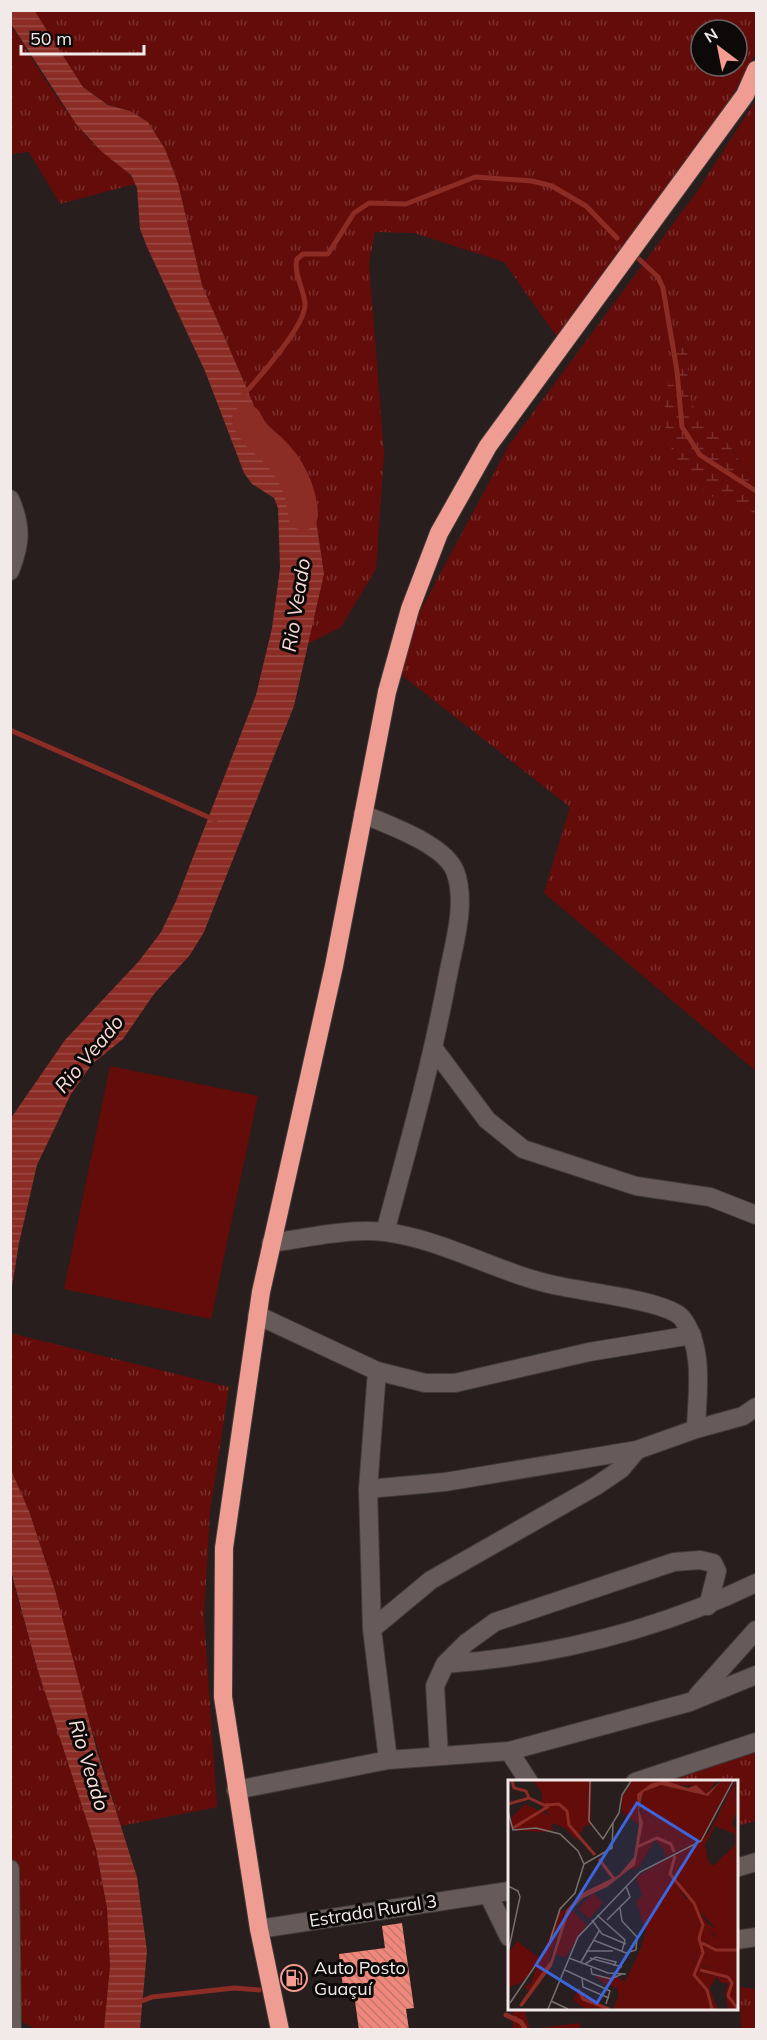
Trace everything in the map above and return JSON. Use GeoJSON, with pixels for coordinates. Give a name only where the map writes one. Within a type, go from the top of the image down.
{"type":"FeatureCollection","features":[{"type":"Feature","properties":{"kind":"highway"},"geometry":{"type":"LineString","coordinates":[[280,2030],[259,1929],[223,1697],[224,1548],[257,1315],[271,1243],[334,966],[387,692],[410,609],[439,533],[488,446],[745,95],[756,70]]}},
{"type":"Feature","properties":{"kind":"street"},"geometry":{"type":"LineString","coordinates":[[10,499],[18,517],[20,546],[10,571]]}},
{"type":"Feature","properties":{"kind":"street"},"geometry":{"type":"LineString","coordinates":[[363,814],[418,839],[442,856],[454,870],[458,891],[457,925],[434,1049],[385,1233]]}},
{"type":"Feature","properties":{"kind":"street"},"geometry":{"type":"LineString","coordinates":[[434,1049],[487,1120],[523,1149],[636,1186],[710,1197],[756,1215]]}},
{"type":"Feature","properties":{"kind":"street"},"geometry":{"type":"LineString","coordinates":[[271,1243],[385,1233],[464,1253],[550,1284],[663,1307],[680,1316],[692,1335],[698,1376],[696,1429]]}},
{"type":"Feature","properties":{"kind":"street"},"geometry":{"type":"LineString","coordinates":[[257,1315],[377,1371],[425,1383],[455,1383],[589,1352],[692,1335]]}},
{"type":"Feature","properties":{"kind":"street"},"geometry":{"type":"LineString","coordinates":[[377,1371],[368,1489],[372,1629],[388,1760]]}},
{"type":"Feature","properties":{"kind":"street"},"geometry":{"type":"LineString","coordinates":[[368,1489],[445,1482],[637,1450],[696,1429],[743,1416],[756,1407]]}},
{"type":"Feature","properties":{"kind":"street"},"geometry":{"type":"LineString","coordinates":[[372,1629],[432,1580],[596,1486],[621,1469],[637,1450]]}},
{"type":"Feature","properties":{"kind":"street"},"geometry":{"type":"LineString","coordinates":[[439,1755],[435,1686],[445,1664],[466,1643],[495,1622],[674,1562],[700,1560],[713,1563],[717,1571],[708,1606]]}},
{"type":"Feature","properties":{"kind":"street"},"geometry":{"type":"LineString","coordinates":[[445,1664],[508,1660],[573,1648],[708,1606],[756,1583]]}},
{"type":"Feature","properties":{"kind":"street"},"geometry":{"type":"LineString","coordinates":[[690,1702],[756,1630]]}},
{"type":"Feature","properties":{"kind":"street"},"geometry":{"type":"LineString","coordinates":[[236,1790],[388,1760],[509,1751],[690,1702],[756,1675]]}},
{"type":"Feature","properties":{"kind":"street"},"geometry":{"type":"LineString","coordinates":[[641,1780],[756,1742]]}},
{"type":"Feature","properties":{"kind":"street"},"geometry":{"type":"LineString","coordinates":[[509,1751],[528,1780]]}},
{"type":"Feature","properties":{"kind":"street"},"geometry":{"type":"LineString","coordinates":[[737,1867],[756,1862]]}},
{"type":"Feature","properties":{"kind":"street"},"geometry":{"type":"LineString","coordinates":[[10,1869],[12,2030]]}},
{"type":"Feature","properties":{"kind":"street","name":"Estrada Rural 3"},"geometry":{"type":"LineString","coordinates":[[259,1929],[508,1891]]}},
{"type":"Feature","properties":{"kind":"street"},"geometry":{"type":"LineString","coordinates":[[488,1894],[508,1935]]}},
{"type":"Feature","properties":{"kind":"street"},"geometry":{"type":"LineString","coordinates":[[737,1940],[756,1937]]}},
{"type":"Feature","properties":{"kind":"green space"},"geometry":{"type":"Polygon","coordinates":[[[34,11],[756,11],[756,53],[749,66],[749,18],[689,18],[689,78],[742,78],[721,116],[557,337],[504,262],[414,233],[375,232],[369,263],[384,454],[376,569],[341,627],[308,644],[324,574],[316,520],[307,494],[282,464],[260,430],[253,403],[202,285],[178,183],[165,149],[148,122],[130,111],[109,105],[83,87],[34,11]]]}},
{"type":"Feature","properties":{"kind":"green space"},"geometry":{"type":"Polygon","coordinates":[[[10,24],[66,110],[86,136],[119,164],[131,176],[135,184],[60,204],[29,152],[11,154],[10,24]]]}},
{"type":"Feature","properties":{"kind":"green space"},"geometry":{"type":"Polygon","coordinates":[[[756,100],[756,472],[744,469],[731,447],[702,419],[693,406],[687,392],[688,358],[684,342],[673,348],[675,364],[667,390],[756,520],[756,1071],[544,893],[570,807],[399,673],[417,617],[509,445],[698,190],[756,100]]]}},
{"type":"Feature","properties":{"kind":"green space"},"geometry":{"type":"Polygon","coordinates":[[[678,338],[684,342],[687,350],[687,390],[697,412],[729,445],[744,469],[756,472],[756,520],[707,494],[687,475],[666,439],[664,412],[669,376],[675,364],[674,342],[678,338]]]}},
{"type":"Feature","properties":{"kind":"green space"},"geometry":{"type":"Polygon","coordinates":[[[110,1066],[258,1096],[211,1319],[64,1289],[110,1066]]]}},
{"type":"Feature","properties":{"kind":"green space"},"geometry":{"type":"Polygon","coordinates":[[[10,1333],[229,1387],[210,1512],[204,1616],[217,1807],[121,1826],[72,1662],[55,1590],[29,1511],[11,1470],[10,1333]]]}},
{"type":"Feature","properties":{"kind":"green space"},"geometry":{"type":"Polygon","coordinates":[[[10,1571],[38,1671],[96,1849],[107,1908],[110,1966],[104,2029],[35,2029],[11,2015],[10,1571]]]}},
{"type":"Feature","properties":{"kind":"green space"},"geometry":{"type":"Polygon","coordinates":[[[756,1737],[756,1821],[737,1826],[737,1780],[645,1780],[756,1737]]]}},
{"type":"Feature","properties":{"kind":"green space"},"geometry":{"type":"Polygon","coordinates":[[[740,1987],[756,1989],[756,2029],[741,2029],[740,1987]]]}},
{"type":"Feature","properties":{"kind":"green space"},"geometry":{"type":"Polygon","coordinates":[[[513,2010],[524,2010],[530,2029],[513,2029],[513,2010]]]}},
{"type":"Feature","properties":{"kind":"green space"},"geometry":{"type":"Polygon","coordinates":[[[580,2023],[581,2029],[530,2029],[580,2023]]]}},
{"type":"Feature","properties":{"kind":"water"},"geometry":{"type":"Polygon","coordinates":[[[34,10],[83,87],[108,105],[130,111],[148,122],[165,149],[178,183],[202,285],[253,403],[260,430],[282,464],[307,494],[316,520],[324,574],[294,706],[204,932],[190,955],[154,994],[123,1039],[92,1064],[71,1094],[37,1165],[19,1243],[11,1293],[11,1118],[65,1040],[139,961],[161,932],[176,901],[256,695],[272,628],[280,568],[278,508],[274,498],[252,484],[244,473],[205,371],[140,229],[137,188],[131,175],[101,151],[76,124],[11,24],[11,11],[34,10]]]}},
{"type":"Feature","properties":{"kind":"water"},"geometry":{"type":"Polygon","coordinates":[[[11,1470],[29,1511],[55,1590],[97,1751],[137,1877],[147,1951],[140,2029],[104,2029],[110,1966],[107,1908],[96,1849],[38,1671],[11,1571],[11,1470]]]}},
{"type":"Feature","properties":{"kind":"building"},"geometry":{"type":"Polygon","coordinates":[[[402,1923],[414,2008],[406,2009],[409,2030],[359,2030],[354,1994],[344,1996],[339,1954],[385,1948],[382,1926],[402,1923]]]}},
{"type":"Feature","properties":{"kind":"waterway"},"geometry":{"type":"LineString","coordinates":[[243,395],[290,338],[303,313],[305,304],[296,270],[297,259],[303,254],[328,254],[354,213],[369,203],[406,204],[475,177],[532,181],[552,186],[586,206],[617,238]]}},
{"type":"Feature","properties":{"kind":"waterway"},"geometry":{"type":"LineString","coordinates":[[639,259],[658,277],[663,288],[677,371],[682,427],[700,455],[756,491]]}},
{"type":"Feature","properties":{"kind":"waterway","name":"Rio Veado"},"geometry":{"type":"LineString","coordinates":[[247,420],[255,433],[278,455],[294,479],[303,515]]}},
{"type":"Feature","properties":{"kind":"waterway"},"geometry":{"type":"LineString","coordinates":[[10,730],[215,820]]}},
{"type":"Feature","properties":{"kind":"waterway"},"geometry":{"type":"LineString","coordinates":[[139,2002],[152,1997],[234,1988],[259,1990]]}},
{"type":"Feature","properties":{"kind":"waterway"},"geometry":{"type":"LineString","coordinates":[[506,2015],[521,2022],[526,2030]]}},
{"type":"Feature","properties":{"kind":"place","name":"Auto Posto Guaçuí"},"geometry":{"type":"Point","coordinates":[294,1978]}}]}
